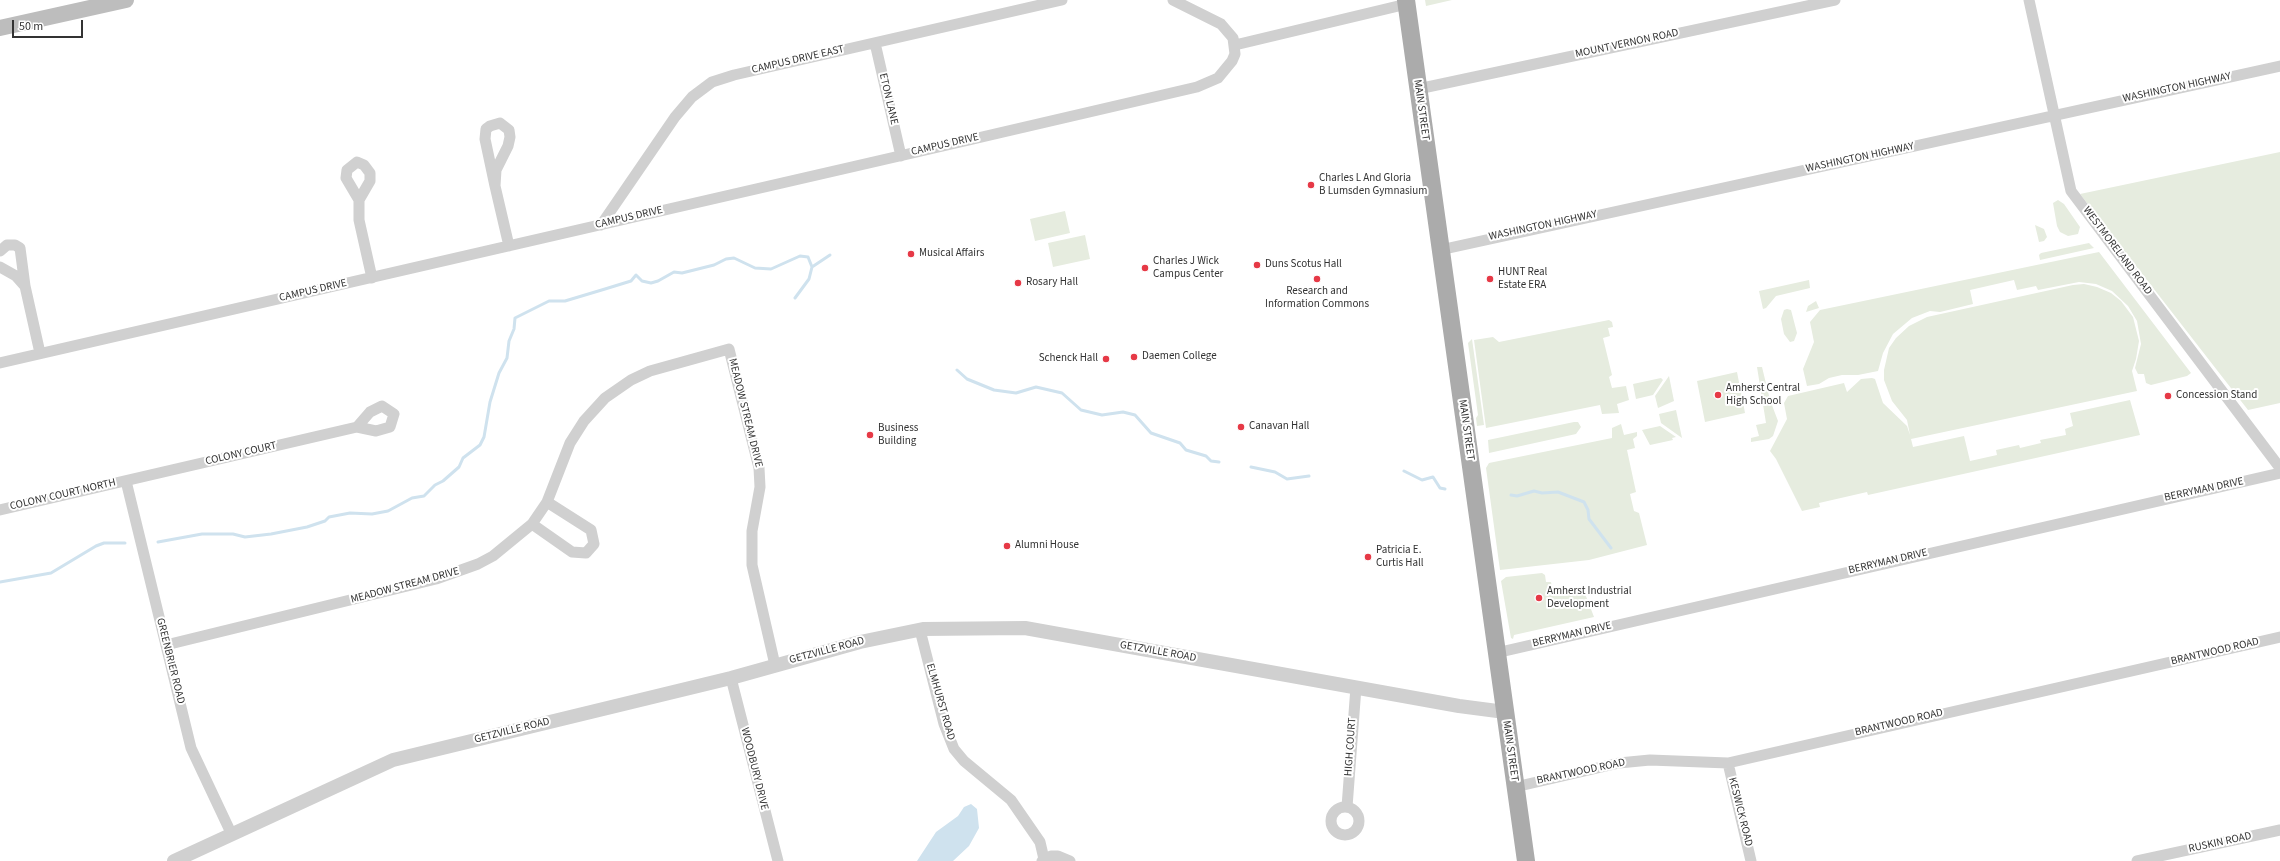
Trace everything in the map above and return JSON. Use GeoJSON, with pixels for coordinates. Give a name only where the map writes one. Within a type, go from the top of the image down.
{"type":"FeatureCollection","features":[{"type":"Feature","properties":{"kind":"main road"},"geometry":{"type":"LineString","coordinates":[[0,28],[126,0]]}},
{"type":"Feature","properties":{"kind":"main road","name":"MAIN STREET"},"geometry":{"type":"LineString","coordinates":[[1406,2],[1526,861]]}},
{"type":"Feature","properties":{"kind":"street","name":"CAMPUS DRIVE EAST"},"geometry":{"type":"LineString","coordinates":[[601,225],[675,117],[701,88],[729,76],[1062,0]]}},
{"type":"Feature","properties":{"kind":"street"},"geometry":{"type":"LineString","coordinates":[[1173,0],[1221,24],[1230,32],[1235,45],[1406,2]]}},
{"type":"Feature","properties":{"kind":"street","name":"MOUNT VERNON ROAD"},"geometry":{"type":"LineString","coordinates":[[1418,89],[1835,0]]}},
{"type":"Feature","properties":{"kind":"street","name":"WESTMORELAND ROAD"},"geometry":{"type":"LineString","coordinates":[[2029,0],[2071,191],[2280,468]]}},
{"type":"Feature","properties":{"kind":"street","name":"ETON LANE"},"geometry":{"type":"LineString","coordinates":[[875,43],[901,156]]}},
{"type":"Feature","properties":{"kind":"street","name":"CAMPUS DRIVE"},"geometry":{"type":"LineString","coordinates":[[0,363],[1208,84],[1225,73],[1232,61],[1235,45]]}},
{"type":"Feature","properties":{"kind":"street","name":"WASHINGTON HIGHWAY"},"geometry":{"type":"LineString","coordinates":[[1440,250],[2280,66]]}},
{"type":"Feature","properties":{"kind":"street"},"geometry":{"type":"LineString","coordinates":[[495,186],[496,170],[508,146],[510,137],[509,130],[500,123],[486,129],[485,139],[495,186],[509,246]]}},
{"type":"Feature","properties":{"kind":"street"},"geometry":{"type":"LineString","coordinates":[[359,200],[359,220],[372,278]]}},
{"type":"Feature","properties":{"kind":"street"},"geometry":{"type":"LineString","coordinates":[[0,251],[7,245],[15,245],[20,248],[24,286],[40,353]]}},
{"type":"Feature","properties":{"kind":"street"},"geometry":{"type":"LineString","coordinates":[[0,267],[16,276],[24,286]]}},
{"type":"Feature","properties":{"kind":"street","name":"MEADOW STREAM DRIVE"},"geometry":{"type":"LineString","coordinates":[[166,645],[458,573],[493,556],[532,524],[547,502],[570,443],[584,421],[605,398],[631,380],[650,371],[729,349],[759,468],[760,487],[758,509],[752,531],[752,565],[775,665]]}},
{"type":"Feature","properties":{"kind":"street","name":"COLONY COURT"},"geometry":{"type":"LineString","coordinates":[[126,480],[357,427]]}},
{"type":"Feature","properties":{"kind":"street","name":"BERRYMAN DRIVE"},"geometry":{"type":"LineString","coordinates":[[1496,653],[2280,473]]}},
{"type":"Feature","properties":{"kind":"street","name":"COLONY COURT NORTH"},"geometry":{"type":"LineString","coordinates":[[0,510],[126,480]]}},
{"type":"Feature","properties":{"kind":"street","name":"GREENBRIER ROAD"},"geometry":{"type":"LineString","coordinates":[[126,480],[191,748],[232,835]]}},
{"type":"Feature","properties":{"kind":"street"},"geometry":{"type":"LineString","coordinates":[[532,524],[572,552],[586,552],[594,544],[591,530],[547,502]]}},
{"type":"Feature","properties":{"kind":"street","name":"GETZVILLE ROAD"},"geometry":{"type":"LineString","coordinates":[[174,861],[393,760],[731,678],[860,642],[920,630],[1025,628],[1356,688],[1505,712]]}},
{"type":"Feature","properties":{"kind":"street","name":"ELMHURST ROAD"},"geometry":{"type":"LineString","coordinates":[[920,630],[944,724],[954,749],[964,761],[1011,800],[1040,842],[1043,860],[1058,856],[1070,861]]}},
{"type":"Feature","properties":{"kind":"street","name":"BRANTWOOD ROAD"},"geometry":{"type":"LineString","coordinates":[[1515,787],[1619,763],[1650,760],[1728,763],[2280,637]]}},
{"type":"Feature","properties":{"kind":"street","name":"WOODBURY DRIVE"},"geometry":{"type":"LineString","coordinates":[[731,678],[778,861]]}},
{"type":"Feature","properties":{"kind":"street","name":"HIGH COURT"},"geometry":{"type":"LineString","coordinates":[[1347,807],[1356,688]]}},
{"type":"Feature","properties":{"kind":"street","name":"KESWICK ROAD"},"geometry":{"type":"LineString","coordinates":[[1728,763],[1751,861]]}},
{"type":"Feature","properties":{"kind":"street","name":"RUSKIN ROAD"},"geometry":{"type":"LineString","coordinates":[[2137,861],[2280,830]]}},
{"type":"Feature","properties":{"kind":"shaded area"},"geometry":{"type":"Polygon","coordinates":[[[1425,0],[1452,0],[1426,6],[1425,0]]]}},
{"type":"Feature","properties":{"kind":"shaded area"},"geometry":{"type":"Polygon","coordinates":[[[2280,152],[2280,403],[2248,410],[2080,194],[2280,152]]]}},
{"type":"Feature","properties":{"kind":"shaded area"},"geometry":{"type":"Polygon","coordinates":[[[2058,200],[2064,204],[2080,227],[2078,234],[2068,236],[2060,232],[2057,226],[2053,203],[2058,200]]]}},
{"type":"Feature","properties":{"kind":"shaded area"},"geometry":{"type":"Polygon","coordinates":[[[1065,211],[1070,233],[1035,241],[1030,219],[1065,211]]]}},
{"type":"Feature","properties":{"kind":"shaded area"},"geometry":{"type":"Polygon","coordinates":[[[2035,225],[2044,229],[2047,237],[2044,241],[2039,242],[2035,225]]]}},
{"type":"Feature","properties":{"kind":"shaded area"},"geometry":{"type":"Polygon","coordinates":[[[1085,235],[1090,259],[1053,267],[1048,243],[1085,235]]]}},
{"type":"Feature","properties":{"kind":"shaded area"},"geometry":{"type":"Polygon","coordinates":[[[2089,243],[2094,248],[2040,260],[2039,255],[2041,253],[2089,243]]]}},
{"type":"Feature","properties":{"kind":"shaded area"},"geometry":{"type":"Polygon","coordinates":[[[2099,252],[2191,373],[2187,376],[2151,385],[2146,383],[2144,374],[2138,374],[2135,368],[2141,344],[2137,321],[2128,306],[2112,291],[2096,284],[2079,282],[2038,290],[2036,286],[2017,290],[2014,280],[1970,290],[1973,304],[1940,312],[1930,311],[1912,318],[1893,334],[1883,353],[1878,371],[1858,375],[1842,375],[1829,378],[1819,384],[1807,386],[1803,369],[1814,342],[1810,322],[1820,310],[2099,252]]]}},
{"type":"Feature","properties":{"kind":"shaded area"},"geometry":{"type":"Polygon","coordinates":[[[1809,280],[1810,288],[1776,296],[1766,308],[1763,309],[1759,291],[1809,280]]]}},
{"type":"Feature","properties":{"kind":"shaded area"},"geometry":{"type":"Polygon","coordinates":[[[2084,284],[2097,287],[2111,293],[2121,301],[2133,317],[2139,341],[2132,371],[2137,391],[1911,439],[1913,447],[1964,436],[1970,461],[1997,455],[1996,450],[2019,445],[2020,448],[2041,443],[2040,440],[2066,435],[2065,429],[2073,426],[2070,413],[2130,400],[2140,435],[1868,495],[1867,492],[1819,503],[1820,507],[1802,511],[1776,459],[1770,451],[1787,419],[1784,403],[1788,396],[1844,383],[1847,392],[1861,379],[1872,378],[1875,379],[1883,403],[1907,426],[1910,435],[1907,420],[1892,401],[1884,380],[1884,370],[1889,348],[1896,338],[1909,326],[1927,317],[2073,285],[2084,284]]]}},
{"type":"Feature","properties":{"kind":"shaded area"},"geometry":{"type":"Polygon","coordinates":[[[1816,301],[1819,308],[1806,312],[1808,306],[1816,301]]]}},
{"type":"Feature","properties":{"kind":"shaded area"},"geometry":{"type":"Polygon","coordinates":[[[1784,310],[1791,310],[1797,333],[1794,341],[1790,342],[1784,334],[1781,319],[1784,310]]]}},
{"type":"Feature","properties":{"kind":"shaded area"},"geometry":{"type":"Polygon","coordinates":[[[1609,320],[1612,322],[1613,327],[1608,328],[1610,336],[1603,338],[1612,375],[1609,377],[1612,388],[1626,386],[1629,400],[1617,404],[1619,413],[1602,414],[1600,405],[1486,428],[1474,340],[1493,337],[1499,342],[1609,320]]]}},
{"type":"Feature","properties":{"kind":"shaded area"},"geometry":{"type":"Polygon","coordinates":[[[1472,339],[1484,425],[1477,426],[1476,418],[1478,415],[1468,343],[1472,339]]]}},
{"type":"Feature","properties":{"kind":"shaded area"},"geometry":{"type":"Polygon","coordinates":[[[1757,367],[1762,367],[1770,400],[1778,421],[1773,436],[1769,439],[1751,442],[1751,438],[1759,436],[1756,425],[1766,423],[1757,367]]]}},
{"type":"Feature","properties":{"kind":"shaded area"},"geometry":{"type":"Polygon","coordinates":[[[1737,372],[1745,413],[1705,422],[1697,381],[1737,372]]]}},
{"type":"Feature","properties":{"kind":"shaded area"},"geometry":{"type":"Polygon","coordinates":[[[1669,376],[1674,401],[1658,408],[1655,396],[1669,376]]]}},
{"type":"Feature","properties":{"kind":"shaded area"},"geometry":{"type":"Polygon","coordinates":[[[1661,378],[1663,380],[1653,395],[1636,399],[1633,384],[1661,378]]]}},
{"type":"Feature","properties":{"kind":"shaded area"},"geometry":{"type":"Polygon","coordinates":[[[1676,410],[1682,438],[1661,423],[1659,414],[1676,410]]]}},
{"type":"Feature","properties":{"kind":"shaded area"},"geometry":{"type":"Polygon","coordinates":[[[1578,422],[1581,427],[1576,434],[1489,453],[1488,440],[1578,422]]]}},
{"type":"Feature","properties":{"kind":"shaded area"},"geometry":{"type":"Polygon","coordinates":[[[1621,424],[1624,435],[1637,432],[1637,436],[1633,439],[1635,448],[1627,450],[1636,492],[1630,494],[1634,511],[1639,513],[1647,545],[1589,560],[1500,570],[1486,468],[1489,463],[1612,438],[1612,428],[1621,424]]]}},
{"type":"Feature","properties":{"kind":"shaded area"},"geometry":{"type":"Polygon","coordinates":[[[1660,426],[1676,437],[1672,438],[1673,440],[1650,445],[1642,430],[1660,426]]]}},
{"type":"Feature","properties":{"kind":"shaded area"},"geometry":{"type":"Polygon","coordinates":[[[1542,573],[1545,575],[1546,582],[1551,582],[1553,593],[1578,589],[1584,591],[1594,617],[1514,635],[1513,639],[1511,638],[1501,581],[1506,577],[1542,573]]]}},
{"type":"Feature","properties":{"kind":"water"},"geometry":{"type":"Polygon","coordinates":[[[971,804],[977,809],[979,828],[969,846],[953,861],[917,861],[936,832],[958,816],[964,807],[971,804]]]}},
{"type":"Feature","properties":{"kind":"waterway"},"geometry":{"type":"LineString","coordinates":[[158,542],[202,534],[233,534],[245,537],[271,534],[307,527],[325,521],[329,517],[350,513],[372,514],[388,511],[412,498],[424,496],[435,485],[443,481],[459,467],[463,458],[480,445],[484,437],[490,402],[499,373],[507,358],[509,341],[514,329],[515,318],[549,301],[565,301],[631,281],[636,275],[642,281],[651,283],[658,281],[674,272],[682,273],[714,265],[726,259],[734,258],[755,268],[771,269],[800,256],[808,257],[812,267],[830,255]]}},
{"type":"Feature","properties":{"kind":"waterway"},"geometry":{"type":"LineString","coordinates":[[795,298],[809,279],[812,267]]}},
{"type":"Feature","properties":{"kind":"waterway"},"geometry":{"type":"LineString","coordinates":[[957,370],[967,379],[994,390],[1016,393],[1036,387],[1062,393],[1081,410],[1102,415],[1123,412],[1135,415],[1151,433],[1180,443],[1186,450],[1206,456],[1211,461],[1219,462]]}},
{"type":"Feature","properties":{"kind":"waterway"},"geometry":{"type":"LineString","coordinates":[[1251,467],[1275,472],[1287,479],[1309,476]]}},
{"type":"Feature","properties":{"kind":"waterway"},"geometry":{"type":"LineString","coordinates":[[1404,471],[1422,480],[1433,477],[1440,488],[1445,489]]}},
{"type":"Feature","properties":{"kind":"waterway"},"geometry":{"type":"LineString","coordinates":[[1511,495],[1517,496],[1534,491],[1542,493],[1558,492],[1584,502],[1588,510],[1589,519],[1611,548]]}},
{"type":"Feature","properties":{"kind":"waterway"},"geometry":{"type":"LineString","coordinates":[[0,582],[51,573],[96,546],[104,543],[125,543]]}},
{"type":"Feature","properties":{"kind":"place","name":"Charles L And Gloria B Lumsden Gymnasium"},"geometry":{"type":"Point","coordinates":[1311,185]}},
{"type":"Feature","properties":{"kind":"place","name":"Musical Affairs"},"geometry":{"type":"Point","coordinates":[911,254]}},
{"type":"Feature","properties":{"kind":"place","name":"Duns Scotus Hall"},"geometry":{"type":"Point","coordinates":[1257,265]}},
{"type":"Feature","properties":{"kind":"place","name":"Charles J Wick Campus Center"},"geometry":{"type":"Point","coordinates":[1145,268]}},
{"type":"Feature","properties":{"kind":"place","name":"Research and Information Commons"},"geometry":{"type":"Point","coordinates":[1317,279]}},
{"type":"Feature","properties":{"kind":"place","name":"HUNT Real Estate ERA"},"geometry":{"type":"Point","coordinates":[1490,279]}},
{"type":"Feature","properties":{"kind":"place","name":"Rosary Hall"},"geometry":{"type":"Point","coordinates":[1018,283]}},
{"type":"Feature","properties":{"kind":"place","name":"Daemen College"},"geometry":{"type":"Point","coordinates":[1134,357]}},
{"type":"Feature","properties":{"kind":"place","name":"Schenck Hall"},"geometry":{"type":"Point","coordinates":[1106,359]}},
{"type":"Feature","properties":{"kind":"place","name":"Amherst Central High School"},"geometry":{"type":"Point","coordinates":[1718,395]}},
{"type":"Feature","properties":{"kind":"place","name":"Concession Stand"},"geometry":{"type":"Point","coordinates":[2168,396]}},
{"type":"Feature","properties":{"kind":"place","name":"Canavan Hall"},"geometry":{"type":"Point","coordinates":[1241,427]}},
{"type":"Feature","properties":{"kind":"place","name":"Business Building"},"geometry":{"type":"Point","coordinates":[870,435]}},
{"type":"Feature","properties":{"kind":"place","name":"Alumni House"},"geometry":{"type":"Point","coordinates":[1007,546]}},
{"type":"Feature","properties":{"kind":"place","name":"Patricia E. Curtis Hall"},"geometry":{"type":"Point","coordinates":[1368,557]}},
{"type":"Feature","properties":{"kind":"place","name":"Amherst Industrial Development"},"geometry":{"type":"Point","coordinates":[1539,598]}}]}
